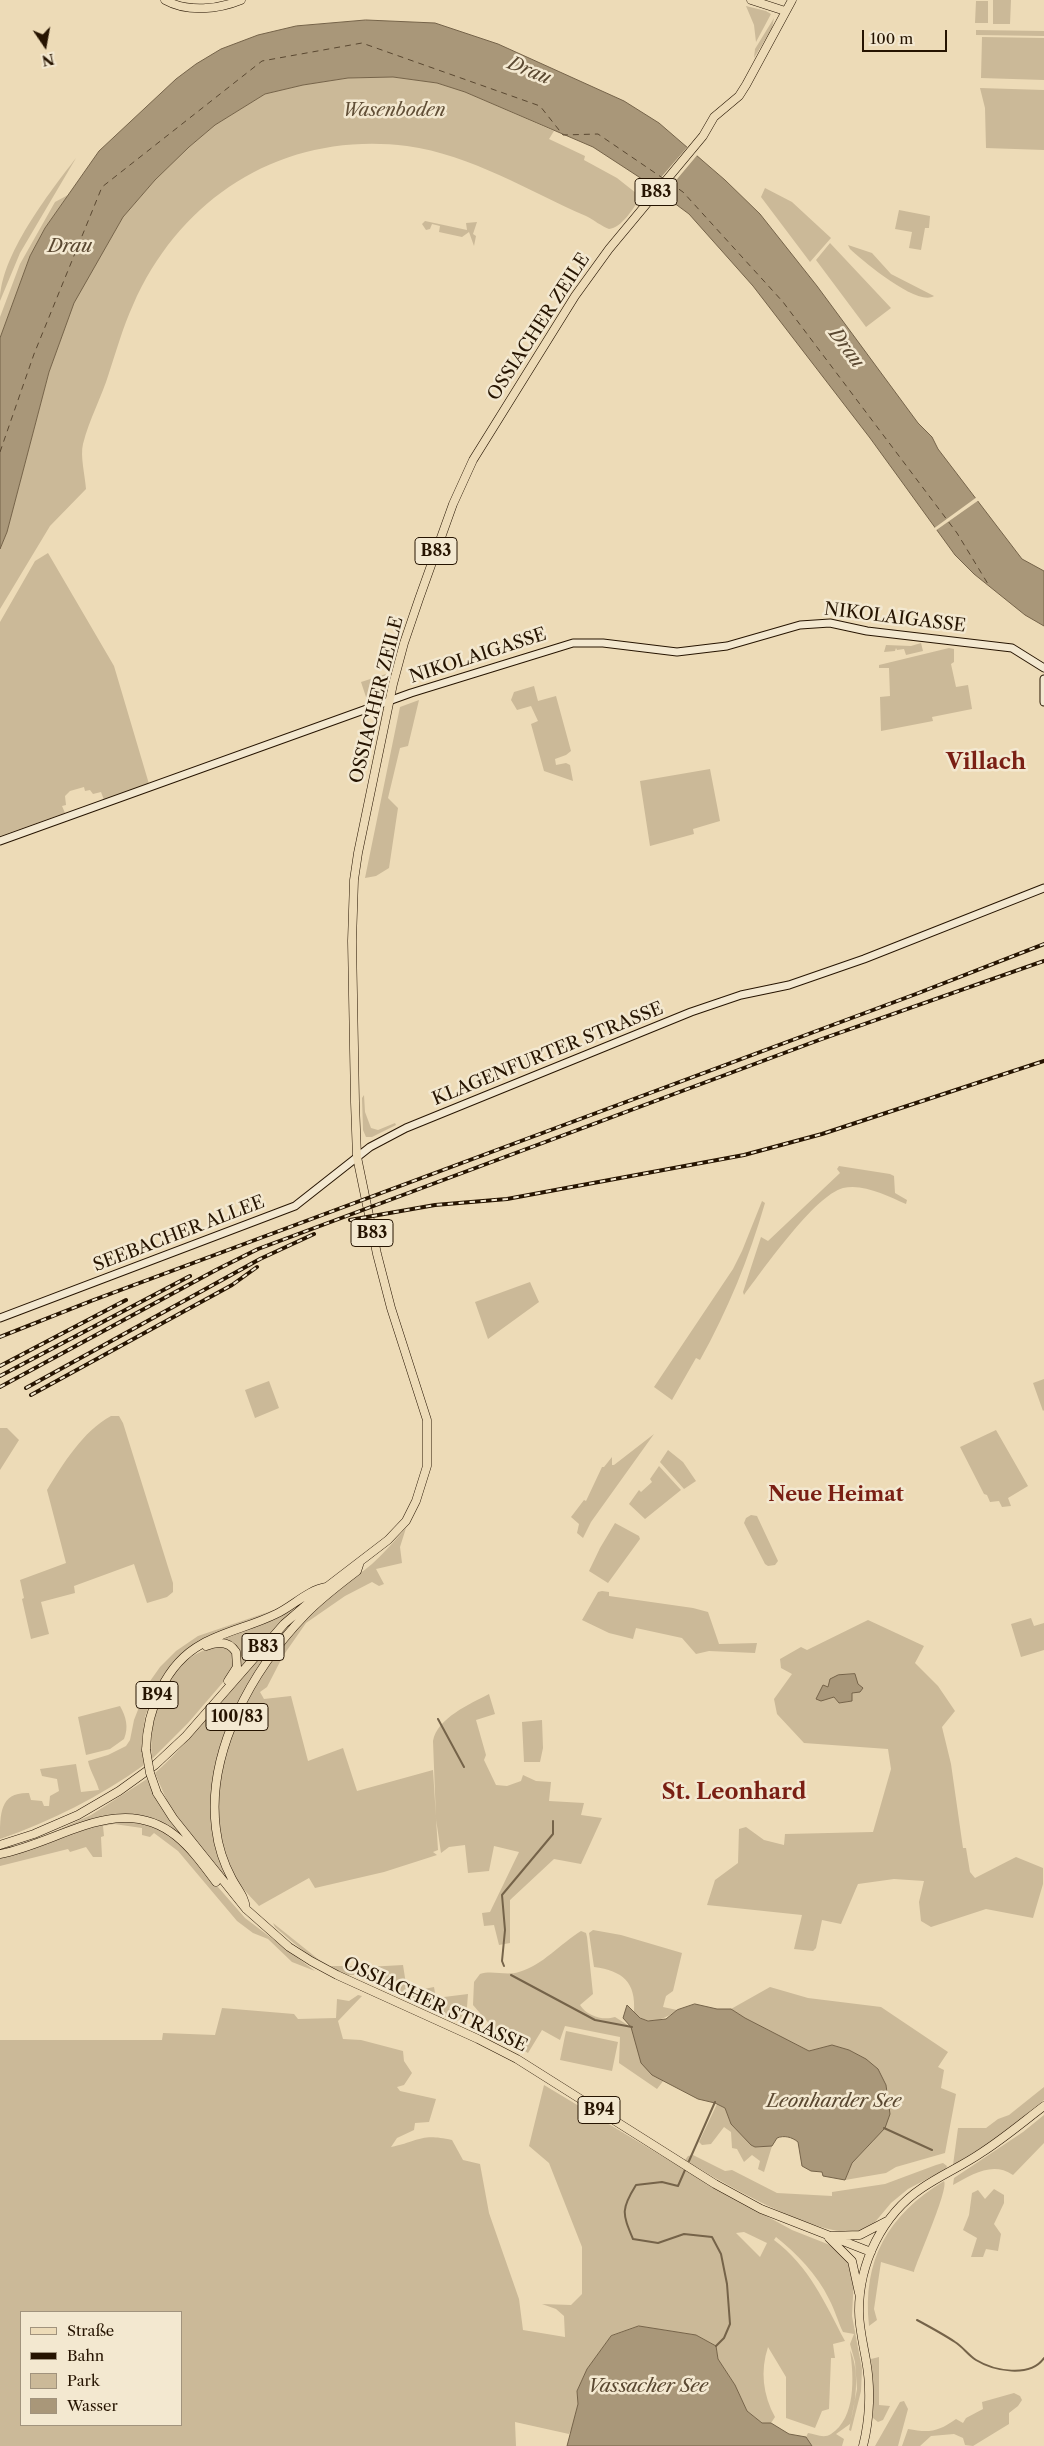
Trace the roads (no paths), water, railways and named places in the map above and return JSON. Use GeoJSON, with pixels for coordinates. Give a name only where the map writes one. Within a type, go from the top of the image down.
{"type":"FeatureCollection","features":[{"type":"Feature","properties":{"kind":"main road"},"geometry":{"type":"LineString","coordinates":[[165,0],[183,6],[205,8],[228,5],[241,0]]}},
{"type":"Feature","properties":{"kind":"main road"},"geometry":{"type":"LineString","coordinates":[[751,0],[785,11]]}},
{"type":"Feature","properties":{"kind":"main road","name":"OSSIACHER ZEILE"},"geometry":{"type":"LineString","coordinates":[[361,1561],[398,1531],[406,1521],[416,1501],[427,1466],[427,1420],[385,1288],[357,1157],[352,975],[353,899],[358,853],[401,653],[453,504],[473,460],[575,296],[609,249],[703,136],[714,118],[739,96],[792,0]]}},
{"type":"Feature","properties":{"kind":"main road","name":"B83"},"geometry":{"type":"LineString","coordinates":[[0,1845],[56,1825],[119,1791],[160,1761],[205,1715],[271,1638],[328,1586],[361,1561]]}},
{"type":"Feature","properties":{"kind":"main road","name":"100/83"},"geometry":{"type":"LineString","coordinates":[[246,1909],[245,1900],[225,1865],[216,1831],[214,1796],[224,1752],[246,1697],[272,1654],[306,1613],[357,1571],[361,1561]]}},
{"type":"Feature","properties":{"kind":"main road"},"geometry":{"type":"LineString","coordinates":[[193,1651],[200,1645],[278,1614],[317,1588],[328,1586]]}},
{"type":"Feature","properties":{"kind":"main road","name":"100/83"},"geometry":{"type":"LineString","coordinates":[[193,1651],[220,1642],[233,1648],[238,1658],[237,1667],[215,1696],[205,1715]]}},
{"type":"Feature","properties":{"kind":"main road","name":"B94"},"geometry":{"type":"LineString","coordinates":[[193,1651],[172,1671],[157,1695],[148,1723],[146,1750],[150,1772],[157,1793],[173,1818],[224,1884]]}},
{"type":"Feature","properties":{"kind":"main road"},"geometry":{"type":"LineString","coordinates":[[0,1854],[44,1842],[95,1822],[121,1816],[132,1817],[154,1822],[166,1828],[187,1846],[217,1882],[224,1884]]}},
{"type":"Feature","properties":{"kind":"main road","name":"OSSIACHER STRASSE"},"geometry":{"type":"LineString","coordinates":[[224,1884],[246,1909],[290,1947],[326,1970],[421,2012],[510,2055],[737,2196],[789,2221],[871,2252]]}},
{"type":"Feature","properties":{"kind":"main road"},"geometry":{"type":"LineString","coordinates":[[871,2252],[887,2221],[911,2196],[996,2143],[1044,2106]]}},
{"type":"Feature","properties":{"kind":"main road"},"geometry":{"type":"LineString","coordinates":[[828,2236],[860,2235],[887,2221]]}},
{"type":"Feature","properties":{"kind":"main road","name":"B94"},"geometry":{"type":"LineString","coordinates":[[828,2236],[852,2261],[860,2296],[860,2325],[868,2387],[867,2428],[863,2446]]}},
{"type":"Feature","properties":{"kind":"main road","name":"B94"},"geometry":{"type":"LineString","coordinates":[[860,2296],[871,2252]]}},
{"type":"Feature","properties":{"kind":"street","name":"NIKOLAIGASSE"},"geometry":{"type":"LineString","coordinates":[[0,841],[498,664],[573,643],[603,643],[677,652],[698,651],[726,646],[818,622],[867,631],[1012,648],[1044,668]]}},
{"type":"Feature","properties":{"kind":"street"},"geometry":{"type":"LineString","coordinates":[[1044,679],[1044,702]]}},
{"type":"Feature","properties":{"kind":"street","name":"KLAGENFURTER STRASSE"},"geometry":{"type":"LineString","coordinates":[[357,1157],[387,1137],[406,1128],[685,1014],[726,999],[789,985],[864,959],[1040,889]]}},
{"type":"Feature","properties":{"kind":"street","name":"SEEBACHER ALLEE"},"geometry":{"type":"LineString","coordinates":[[0,1318],[295,1206],[357,1157]]}},
{"type":"Feature","properties":{"kind":"water","name":"Drau"},"geometry":{"type":"Polygon","coordinates":[[[366,20],[435,23],[498,44],[624,101],[659,123],[725,180],[760,214],[817,286],[1022,559],[1044,571],[1044,626],[1025,615],[974,574],[955,555],[870,438],[753,286],[689,214],[639,177],[593,147],[465,92],[437,83],[393,77],[348,78],[303,85],[265,94],[215,125],[189,147],[155,180],[123,217],[74,303],[49,372],[7,532],[0,549],[0,338],[30,256],[45,228],[99,151],[176,79],[196,64],[221,49],[258,35],[296,26],[366,20]]]}},
{"type":"Feature","properties":{"kind":"water"},"geometry":{"type":"Polygon","coordinates":[[[855,1674],[858,1684],[863,1688],[860,1692],[852,1693],[852,1701],[839,1703],[834,1697],[821,1701],[816,1699],[823,1685],[828,1687],[830,1679],[838,1675],[855,1674]]]}},
{"type":"Feature","properties":{"kind":"water","name":"Leonharder See"},"geometry":{"type":"Polygon","coordinates":[[[695,2004],[717,2009],[731,2009],[809,2051],[832,2045],[849,2050],[866,2059],[878,2069],[886,2085],[890,2114],[885,2128],[852,2163],[845,2180],[823,2176],[822,2172],[811,2171],[802,2166],[798,2142],[791,2138],[777,2138],[772,2146],[755,2147],[751,2145],[731,2124],[725,2108],[715,2103],[698,2099],[652,2075],[641,2063],[631,2027],[623,2018],[627,2005],[640,2018],[648,2021],[666,2019],[677,2010],[695,2004]]]}},
{"type":"Feature","properties":{"kind":"water","name":"Vassacher See"},"geometry":{"type":"Polygon","coordinates":[[[639,2326],[696,2335],[716,2346],[718,2359],[735,2385],[747,2411],[762,2423],[771,2423],[789,2434],[806,2437],[812,2446],[567,2446],[578,2404],[577,2391],[587,2369],[611,2336],[639,2326]]]}},
{"type":"Feature","properties":{"kind":"waterway"},"geometry":{"type":"LineString","coordinates":[[438,1719],[464,1767]]}},
{"type":"Feature","properties":{"kind":"waterway"},"geometry":{"type":"LineString","coordinates":[[504,1966],[502,1961],[505,1930],[502,1895],[553,1834],[553,1821]]}},
{"type":"Feature","properties":{"kind":"waterway"},"geometry":{"type":"LineString","coordinates":[[511,1975],[595,2020],[632,2027]]}},
{"type":"Feature","properties":{"kind":"waterway"},"geometry":{"type":"LineString","coordinates":[[689,2161],[715,2102]]}},
{"type":"Feature","properties":{"kind":"waterway"},"geometry":{"type":"LineString","coordinates":[[884,2128],[932,2150]]}},
{"type":"Feature","properties":{"kind":"waterway"},"geometry":{"type":"LineString","coordinates":[[685,2170],[678,2186],[662,2182],[636,2185],[628,2200],[625,2217],[633,2239],[658,2243],[684,2234],[712,2237],[721,2254],[727,2284],[730,2324],[724,2338],[716,2346]]}},
{"type":"Feature","properties":{"kind":"waterway"},"geometry":{"type":"LineString","coordinates":[[917,2320],[961,2346],[976,2360],[992,2367],[1012,2371],[1021,2370],[1038,2364],[1044,2358]]}},
{"type":"Feature","properties":{"kind":"railway"},"geometry":{"type":"LineString","coordinates":[[0,1337],[91,1301],[916,994],[1044,944]]}},
{"type":"Feature","properties":{"kind":"railway"},"geometry":{"type":"LineString","coordinates":[[0,1387],[258,1249],[819,1040],[1044,961]]}},
{"type":"Feature","properties":{"kind":"railway"},"geometry":{"type":"LineString","coordinates":[[350,1220],[435,1205],[507,1199],[744,1155],[822,1134],[1044,1061]]}},
{"type":"Feature","properties":{"kind":"railway"},"geometry":{"type":"LineString","coordinates":[[26,1388],[260,1259],[314,1234]]}},
{"type":"Feature","properties":{"kind":"railway"},"geometry":{"type":"LineString","coordinates":[[31,1395],[232,1285],[257,1267]]}},
{"type":"Feature","properties":{"kind":"railway"},"geometry":{"type":"LineString","coordinates":[[0,1376],[190,1276]]}},
{"type":"Feature","properties":{"kind":"railway"},"geometry":{"type":"LineString","coordinates":[[0,1366],[126,1300]]}},
{"type":"Feature","properties":{"kind":"district","name":"Villach"},"geometry":{"type":"Point","coordinates":[986,763]}},
{"type":"Feature","properties":{"kind":"district","name":"Neue Heimat"},"geometry":{"type":"Point","coordinates":[836,1495]}},
{"type":"Feature","properties":{"kind":"district","name":"St. Leonhard"},"geometry":{"type":"Point","coordinates":[734,1793]}},
{"type":"Feature","properties":{"kind":"park label","name":"Wasenboden"},"geometry":{"type":"Point","coordinates":[394,111]}}]}
